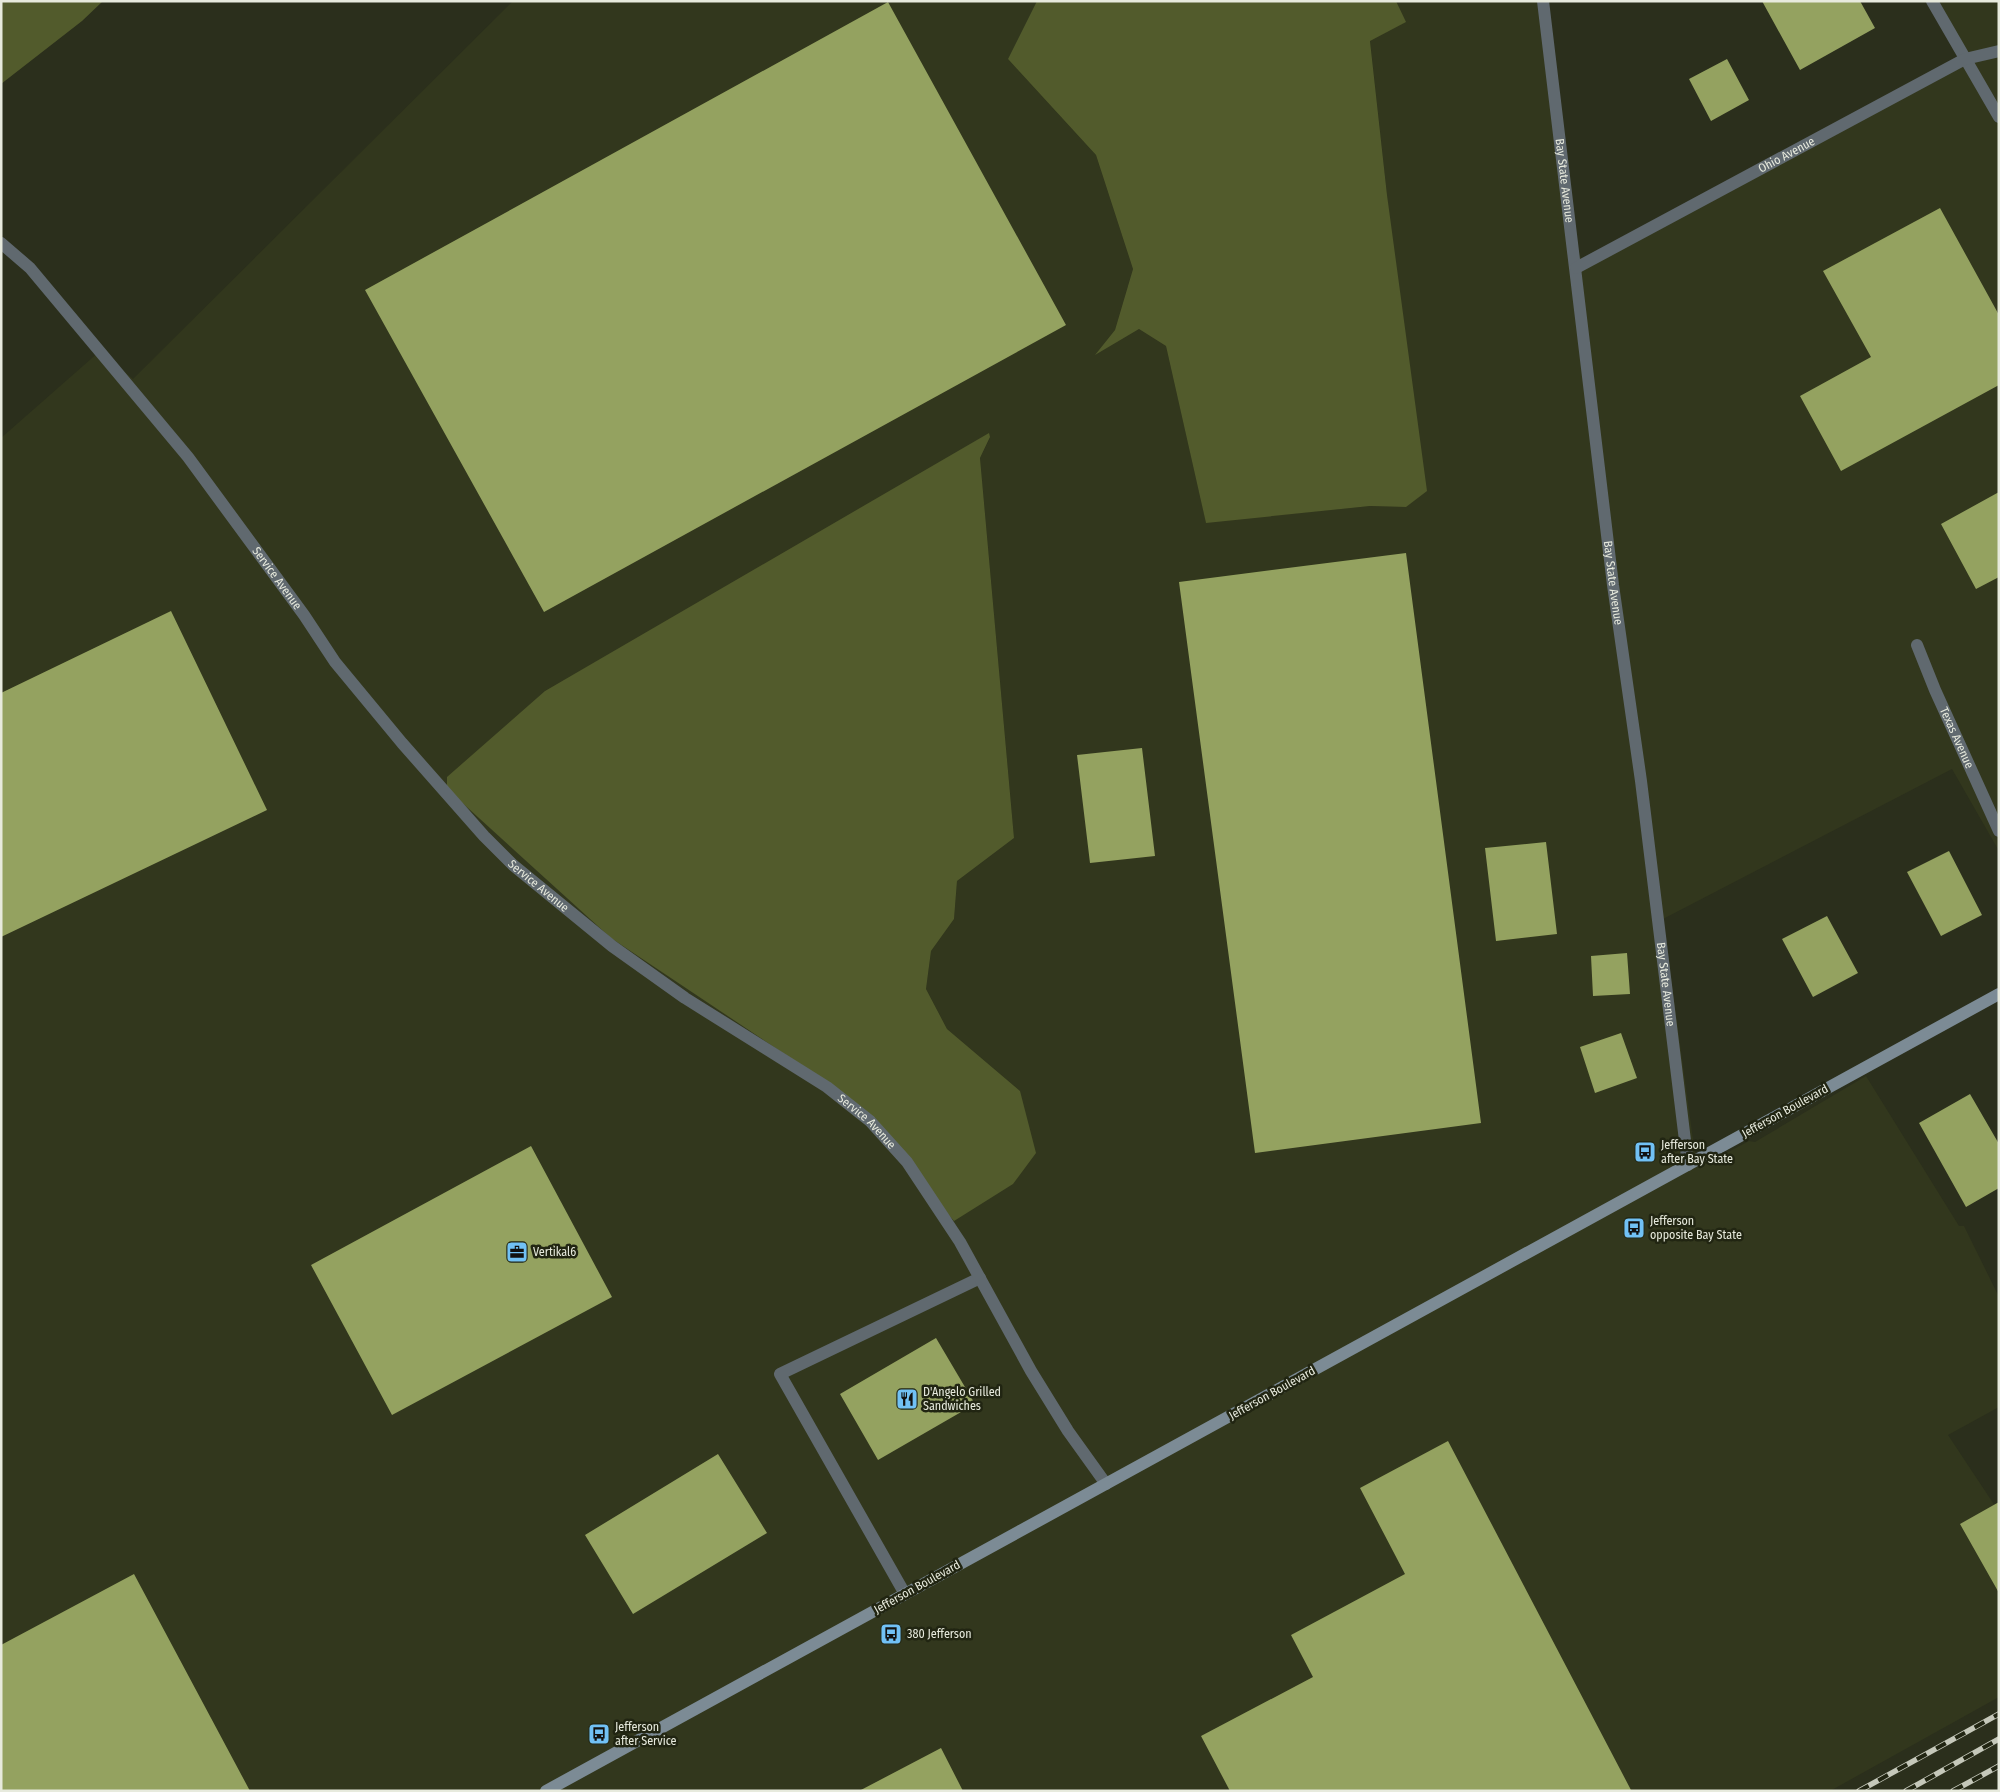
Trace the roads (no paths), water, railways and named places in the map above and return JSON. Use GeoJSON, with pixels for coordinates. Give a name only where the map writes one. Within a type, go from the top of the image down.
{"type":"FeatureCollection","features":[{"type":"Feature","properties":{"kind":"main road","name":"Jefferson Boulevard"},"geometry":{"type":"LineString","coordinates":[[546,1791],[1999,994]]}},
{"type":"Feature","properties":{"kind":"street","name":"Bay State Avenue"},"geometry":{"type":"LineString","coordinates":[[1543,1],[1613,585],[1641,781],[1688,1165]]}},
{"type":"Feature","properties":{"kind":"street"},"geometry":{"type":"LineString","coordinates":[[1932,1],[1999,117]]}},
{"type":"Feature","properties":{"kind":"street","name":"Ohio Avenue"},"geometry":{"type":"LineString","coordinates":[[1576,268],[1965,59],[1986,52],[1999,51]]}},
{"type":"Feature","properties":{"kind":"street","name":"Service Avenue"},"geometry":{"type":"LineString","coordinates":[[1,243],[30,268],[188,457],[304,615],[334,662],[484,836],[513,865],[612,946],[685,998],[827,1087],[870,1121],[907,1162],[960,1242],[1031,1371],[1068,1431],[1106,1484]]}},
{"type":"Feature","properties":{"kind":"street","name":"Texas Avenue"},"geometry":{"type":"LineString","coordinates":[[1917,645],[1935,690],[1999,831]]}},
{"type":"Feature","properties":{"kind":"street"},"geometry":{"type":"LineString","coordinates":[[905,1594],[780,1374],[980,1278]]}},
{"type":"Feature","properties":{"kind":"railway"},"geometry":{"type":"LineString","coordinates":[[1859,1791],[1999,1714]]}},
{"type":"Feature","properties":{"kind":"railway"},"geometry":{"type":"LineString","coordinates":[[1906,1791],[1999,1739]]}},
{"type":"Feature","properties":{"kind":"railway"},"geometry":{"type":"LineString","coordinates":[[1953,1791],[1999,1766]]}},
{"type":"Feature","properties":{"kind":"place","name":"Jefferson after Bay State"},"geometry":{"type":"Point","coordinates":[1645,1152]}},
{"type":"Feature","properties":{"kind":"place","name":"Jefferson opposite Bay State"},"geometry":{"type":"Point","coordinates":[1634,1228]}},
{"type":"Feature","properties":{"kind":"place","name":"Vertikal6"},"geometry":{"type":"Point","coordinates":[517,1252]}},
{"type":"Feature","properties":{"kind":"place","name":"D'Angelo Grilled Sandwiches"},"geometry":{"type":"Point","coordinates":[907,1399]}},
{"type":"Feature","properties":{"kind":"place","name":"380 Jefferson"},"geometry":{"type":"Point","coordinates":[891,1634]}},
{"type":"Feature","properties":{"kind":"place","name":"Jefferson after Service"},"geometry":{"type":"Point","coordinates":[599,1734]}}]}
